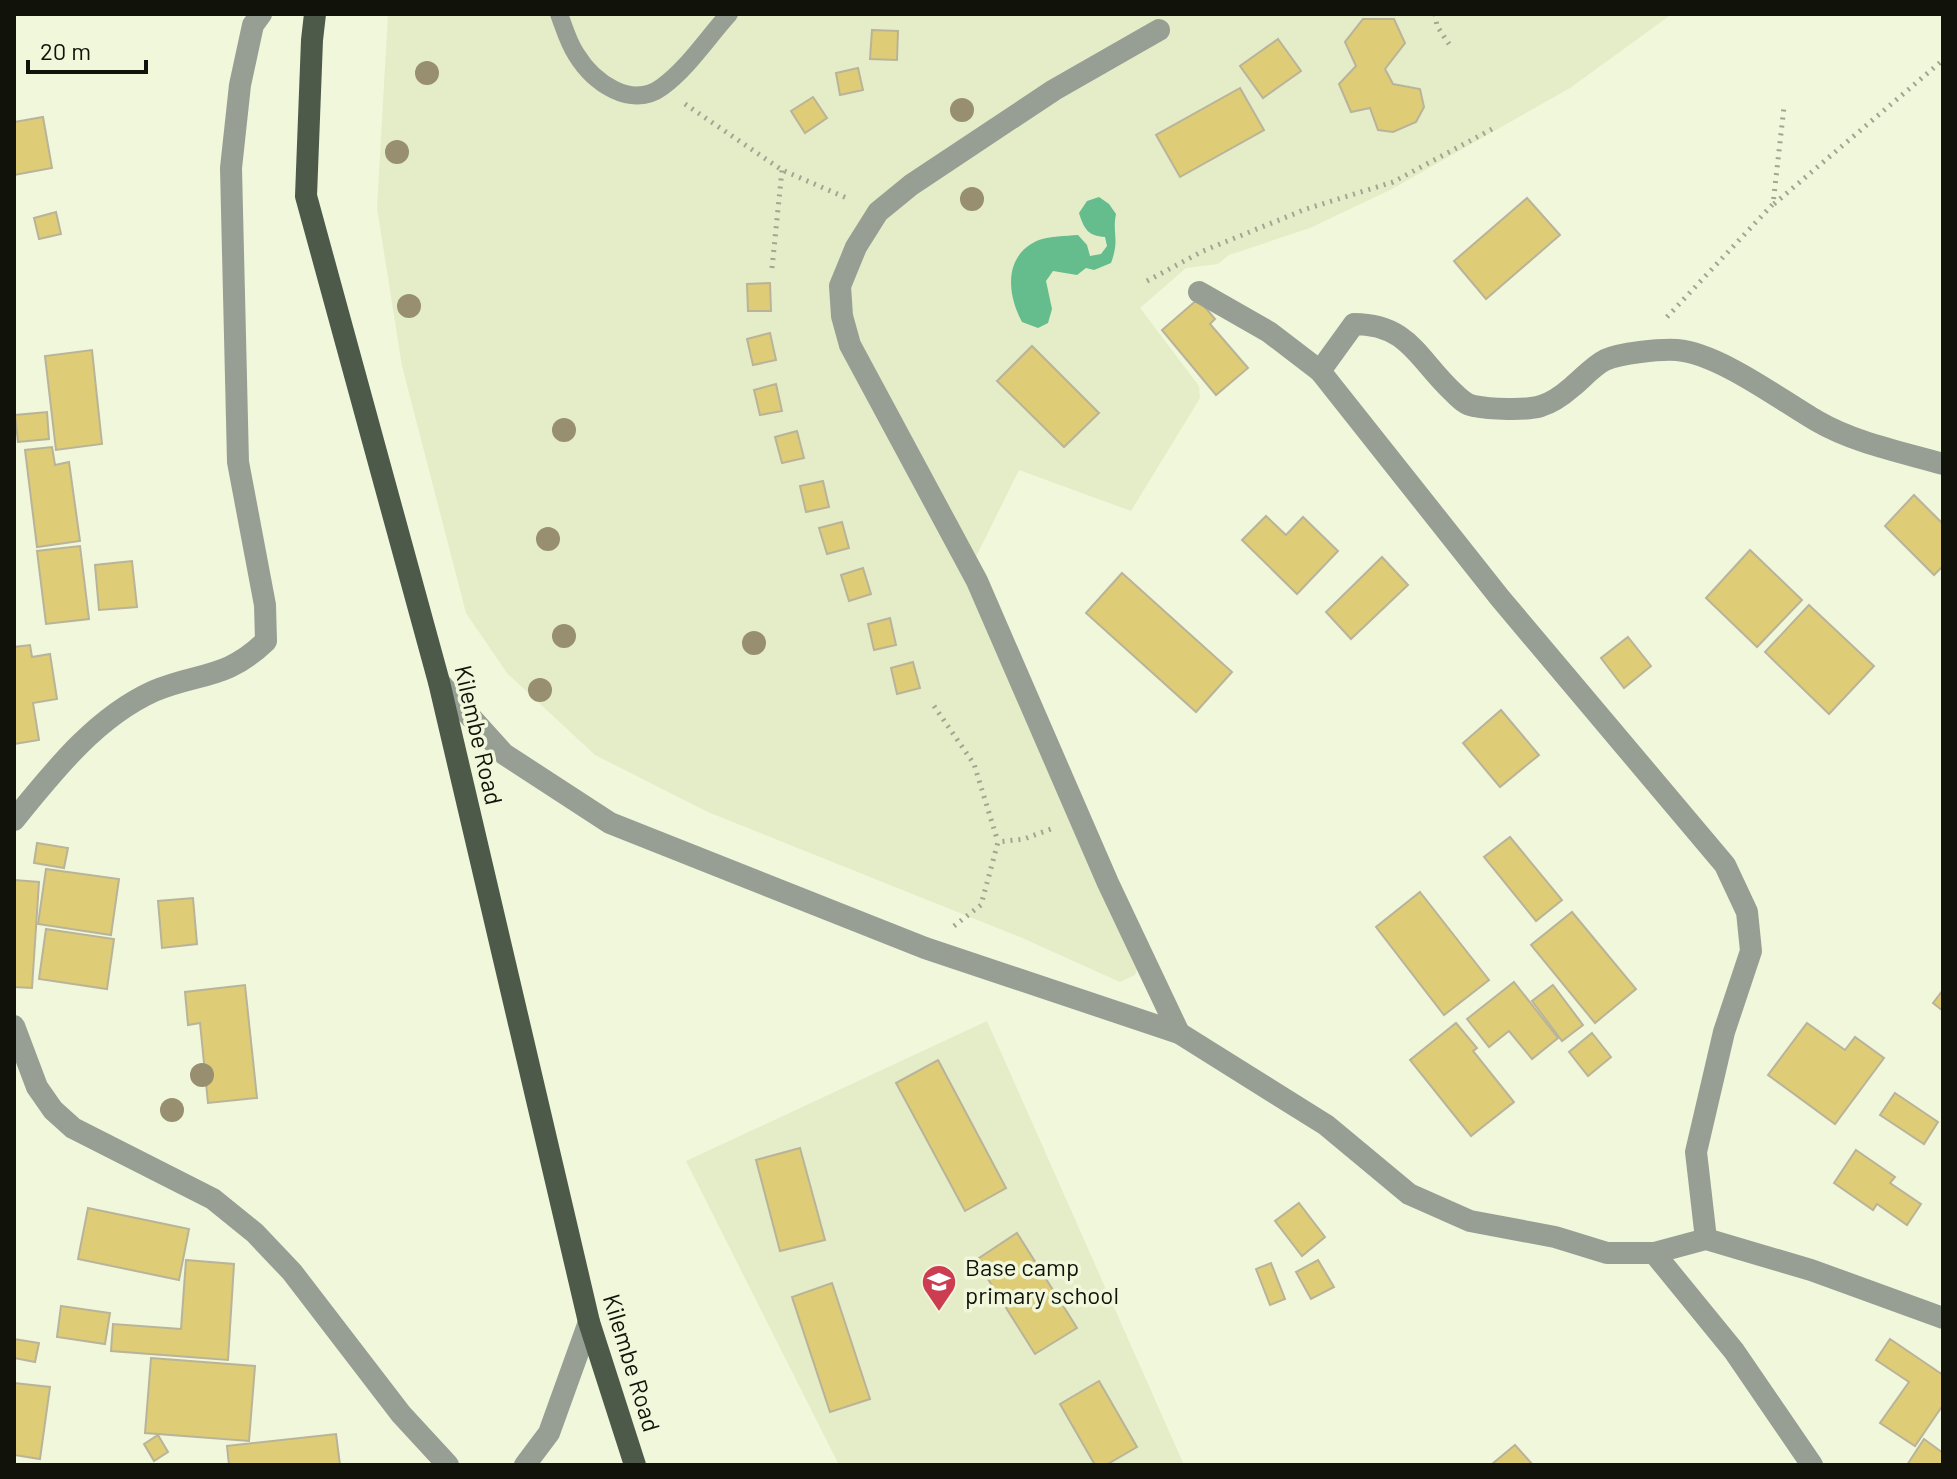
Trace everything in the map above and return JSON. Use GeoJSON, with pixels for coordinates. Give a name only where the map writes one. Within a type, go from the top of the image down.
{"type":"FeatureCollection","features":[{"type":"Feature","properties":{"kind":"main road","name":"Kilembe Road"},"geometry":{"type":"LineString","coordinates":[[315,14],[306,196],[439,682],[589,1322],[635,1465]]}},
{"type":"Feature","properties":{"kind":"street"},"geometry":{"type":"LineString","coordinates":[[14,820],[99,726],[154,691],[224,671],[252,654],[266,641],[265,605],[238,462],[231,168],[240,85],[253,25],[261,14]]}},
{"type":"Feature","properties":{"kind":"street"},"geometry":{"type":"LineString","coordinates":[[1159,30],[1054,90],[911,185],[878,212],[856,247],[840,286],[842,316],[850,345],[977,581],[1078,814],[1179,1033]]}},
{"type":"Feature","properties":{"kind":"street"},"geometry":{"type":"LineString","coordinates":[[1199,292],[1269,332],[1320,371],[1500,598],[1725,865],[1747,912],[1751,951],[1724,1032],[1696,1152],[1706,1239]]}},
{"type":"Feature","properties":{"kind":"street"},"geometry":{"type":"LineString","coordinates":[[1320,371],[1354,324],[1373,324],[1393,331],[1417,352],[1447,387],[1470,406],[1540,406],[1568,390],[1604,360],[1629,354],[1677,350],[1712,359],[1782,397],[1817,422],[1860,440],[1943,464]]}},
{"type":"Feature","properties":{"kind":"street"},"geometry":{"type":"LineString","coordinates":[[439,682],[504,754],[610,823],[925,948],[1179,1033],[1326,1125],[1409,1194],[1470,1221],[1555,1237],[1607,1253],[1654,1253],[1706,1239],[1811,1270],[1943,1318]]}},
{"type":"Feature","properties":{"kind":"street"},"geometry":{"type":"LineString","coordinates":[[14,1026],[37,1087],[53,1110],[73,1128],[213,1199],[255,1233],[292,1272],[401,1414],[448,1465]]}},
{"type":"Feature","properties":{"kind":"street"},"geometry":{"type":"LineString","coordinates":[[1654,1253],[1734,1351],[1812,1465]]}},
{"type":"Feature","properties":{"kind":"street"},"geometry":{"type":"LineString","coordinates":[[525,1465],[549,1433],[589,1322]]}},
{"type":"Feature","properties":{"kind":"lane"},"geometry":{"type":"LineString","coordinates":[[559,14],[576,54],[595,78],[622,94],[642,96],[661,88],[729,14]]}},
{"type":"Feature","properties":{"kind":"path"},"geometry":{"type":"LineString","coordinates":[[1435,14],[1437,26],[1449,44]]}},
{"type":"Feature","properties":{"kind":"path"},"geometry":{"type":"LineString","coordinates":[[1629,354],[1690,295],[1773,204],[1943,60]]}},
{"type":"Feature","properties":{"kind":"path"},"geometry":{"type":"LineString","coordinates":[[661,88],[782,170],[878,212]]}},
{"type":"Feature","properties":{"kind":"path"},"geometry":{"type":"LineString","coordinates":[[1773,204],[1784,107]]}},
{"type":"Feature","properties":{"kind":"path"},"geometry":{"type":"LineString","coordinates":[[1147,281],[1203,251],[1306,209],[1393,182],[1494,128]]}},
{"type":"Feature","properties":{"kind":"path"},"geometry":{"type":"LineString","coordinates":[[772,268],[782,170]]}},
{"type":"Feature","properties":{"kind":"path"},"geometry":{"type":"LineString","coordinates":[[925,948],[981,905],[998,842],[974,764],[934,706]]}},
{"type":"Feature","properties":{"kind":"path"},"geometry":{"type":"LineString","coordinates":[[998,842],[1043,834],[1078,814]]}},
{"type":"Feature","properties":{"kind":"shaded area"},"geometry":{"type":"Polygon","coordinates":[[[388,14],[1672,14],[1570,88],[1392,189],[1310,228],[1229,255],[1218,264],[1186,268],[1140,308],[1199,386],[1200,398],[1131,511],[1019,470],[967,575],[1142,956],[1135,975],[1120,982],[1020,937],[708,812],[595,755],[507,673],[466,613],[402,366],[377,208],[388,14]]]}},
{"type":"Feature","properties":{"kind":"shaded area"},"geometry":{"type":"Polygon","coordinates":[[[1099,197],[1116,214],[1115,248],[1111,263],[1094,270],[1086,268],[1077,275],[1053,271],[1046,281],[1052,309],[1048,323],[1038,328],[1022,322],[1011,288],[1011,276],[1019,255],[1039,240],[1078,235],[1087,245],[1090,256],[1101,254],[1107,246],[1105,237],[1088,231],[1079,213],[1087,201],[1099,197]]]}},
{"type":"Feature","properties":{"kind":"shaded area","name":"Base camp primary school"},"geometry":{"type":"Polygon","coordinates":[[[987,1021],[1184,1465],[839,1465],[686,1161],[987,1021]]]}},
{"type":"Feature","properties":{"kind":"building"},"geometry":{"type":"Polygon","coordinates":[[[1363,19],[1394,19],[1405,43],[1385,69],[1393,84],[1420,89],[1424,107],[1416,122],[1393,132],[1378,130],[1370,108],[1351,112],[1339,84],[1356,66],[1345,42],[1363,19]]]}},
{"type":"Feature","properties":{"kind":"building"},"geometry":{"type":"Polygon","coordinates":[[[872,30],[898,31],[897,60],[870,59],[872,30]]]}},
{"type":"Feature","properties":{"kind":"building"},"geometry":{"type":"Polygon","coordinates":[[[1278,39],[1301,71],[1263,98],[1240,66],[1278,39]]]}},
{"type":"Feature","properties":{"kind":"building"},"geometry":{"type":"Polygon","coordinates":[[[858,68],[863,90],[840,95],[836,73],[858,68]]]}},
{"type":"Feature","properties":{"kind":"building"},"geometry":{"type":"Polygon","coordinates":[[[1240,88],[1264,130],[1180,177],[1156,135],[1240,88]]]}},
{"type":"Feature","properties":{"kind":"building"},"geometry":{"type":"Polygon","coordinates":[[[813,97],[827,118],[805,133],[791,111],[813,97]]]}},
{"type":"Feature","properties":{"kind":"building"},"geometry":{"type":"Polygon","coordinates":[[[43,117],[52,168],[14,175],[14,122],[43,117]]]}},
{"type":"Feature","properties":{"kind":"building"},"geometry":{"type":"Polygon","coordinates":[[[1527,198],[1560,235],[1486,299],[1454,261],[1527,198]]]}},
{"type":"Feature","properties":{"kind":"building"},"geometry":{"type":"Polygon","coordinates":[[[56,212],[61,234],[39,239],[34,218],[56,212]]]}},
{"type":"Feature","properties":{"kind":"building"},"geometry":{"type":"Polygon","coordinates":[[[770,283],[771,311],[748,311],[747,284],[770,283]]]}},
{"type":"Feature","properties":{"kind":"building"},"geometry":{"type":"Polygon","coordinates":[[[1198,299],[1215,319],[1210,324],[1248,368],[1216,395],[1162,330],[1198,299]]]}},
{"type":"Feature","properties":{"kind":"building"},"geometry":{"type":"Polygon","coordinates":[[[770,333],[776,360],[753,365],[747,339],[770,333]]]}},
{"type":"Feature","properties":{"kind":"building"},"geometry":{"type":"Polygon","coordinates":[[[1032,346],[1099,413],[1064,447],[997,381],[1032,346]]]}},
{"type":"Feature","properties":{"kind":"building"},"geometry":{"type":"Polygon","coordinates":[[[92,350],[102,444],[56,450],[45,356],[92,350]]]}},
{"type":"Feature","properties":{"kind":"building"},"geometry":{"type":"Polygon","coordinates":[[[776,384],[782,411],[760,415],[754,390],[776,384]]]}},
{"type":"Feature","properties":{"kind":"building"},"geometry":{"type":"Polygon","coordinates":[[[47,412],[49,439],[18,442],[15,415],[47,412]]]}},
{"type":"Feature","properties":{"kind":"building"},"geometry":{"type":"Polygon","coordinates":[[[797,431],[804,458],[782,463],[775,437],[797,431]]]}},
{"type":"Feature","properties":{"kind":"building"},"geometry":{"type":"Polygon","coordinates":[[[52,447],[55,465],[69,462],[80,541],[37,547],[25,450],[52,447]]]}},
{"type":"Feature","properties":{"kind":"building"},"geometry":{"type":"Polygon","coordinates":[[[823,481],[829,507],[806,512],[800,486],[823,481]]]}},
{"type":"Feature","properties":{"kind":"building"},"geometry":{"type":"Polygon","coordinates":[[[1914,495],[1943,524],[1943,566],[1934,575],[1885,526],[1914,495]]]}},
{"type":"Feature","properties":{"kind":"building"},"geometry":{"type":"Polygon","coordinates":[[[1266,516],[1286,535],[1303,517],[1338,551],[1297,594],[1242,540],[1266,516]]]}},
{"type":"Feature","properties":{"kind":"building"},"geometry":{"type":"Polygon","coordinates":[[[842,522],[849,548],[827,554],[819,528],[842,522]]]}},
{"type":"Feature","properties":{"kind":"building"},"geometry":{"type":"Polygon","coordinates":[[[80,546],[89,619],[46,624],[37,551],[80,546]]]}},
{"type":"Feature","properties":{"kind":"building"},"geometry":{"type":"Polygon","coordinates":[[[1750,550],[1802,600],[1757,647],[1706,598],[1750,550]]]}},
{"type":"Feature","properties":{"kind":"building"},"geometry":{"type":"Polygon","coordinates":[[[1382,557],[1408,585],[1351,639],[1326,612],[1382,557]]]}},
{"type":"Feature","properties":{"kind":"building"},"geometry":{"type":"Polygon","coordinates":[[[132,561],[137,607],[99,610],[95,565],[132,561]]]}},
{"type":"Feature","properties":{"kind":"building"},"geometry":{"type":"Polygon","coordinates":[[[863,568],[871,594],[849,601],[841,575],[863,568]]]}},
{"type":"Feature","properties":{"kind":"building"},"geometry":{"type":"Polygon","coordinates":[[[1122,573],[1232,672],[1196,712],[1086,613],[1122,573]]]}},
{"type":"Feature","properties":{"kind":"building"},"geometry":{"type":"Polygon","coordinates":[[[1809,605],[1874,666],[1829,714],[1765,652],[1809,605]]]}},
{"type":"Feature","properties":{"kind":"building"},"geometry":{"type":"Polygon","coordinates":[[[890,618],[896,645],[874,650],[868,624],[890,618]]]}},
{"type":"Feature","properties":{"kind":"building"},"geometry":{"type":"Polygon","coordinates":[[[1628,637],[1651,666],[1624,688],[1601,658],[1628,637]]]}},
{"type":"Feature","properties":{"kind":"building"},"geometry":{"type":"Polygon","coordinates":[[[30,645],[32,657],[50,654],[57,699],[33,703],[39,740],[14,744],[14,647],[30,645]]]}},
{"type":"Feature","properties":{"kind":"building"},"geometry":{"type":"Polygon","coordinates":[[[913,662],[920,688],[897,694],[891,668],[913,662]]]}},
{"type":"Feature","properties":{"kind":"building"},"geometry":{"type":"Polygon","coordinates":[[[1501,710],[1539,755],[1500,787],[1463,743],[1501,710]]]}},
{"type":"Feature","properties":{"kind":"building"},"geometry":{"type":"Polygon","coordinates":[[[1510,837],[1562,900],[1536,921],[1484,857],[1510,837]]]}},
{"type":"Feature","properties":{"kind":"building"},"geometry":{"type":"Polygon","coordinates":[[[37,843],[68,848],[64,868],[34,863],[37,843]]]}},
{"type":"Feature","properties":{"kind":"building"},"geometry":{"type":"Polygon","coordinates":[[[46,869],[119,879],[111,935],[38,924],[46,869]]]}},
{"type":"Feature","properties":{"kind":"building"},"geometry":{"type":"Polygon","coordinates":[[[14,880],[39,882],[32,988],[14,987],[14,880]]]}},
{"type":"Feature","properties":{"kind":"building"},"geometry":{"type":"Polygon","coordinates":[[[1420,892],[1489,980],[1444,1015],[1376,927],[1420,892]]]}},
{"type":"Feature","properties":{"kind":"building"},"geometry":{"type":"Polygon","coordinates":[[[193,898],[197,944],[162,948],[158,901],[193,898]]]}},
{"type":"Feature","properties":{"kind":"building"},"geometry":{"type":"Polygon","coordinates":[[[1572,912],[1636,989],[1595,1023],[1531,945],[1572,912]]]}},
{"type":"Feature","properties":{"kind":"building"},"geometry":{"type":"Polygon","coordinates":[[[46,929],[114,939],[107,989],[39,979],[46,929]]]}},
{"type":"Feature","properties":{"kind":"building"},"geometry":{"type":"Polygon","coordinates":[[[1514,982],[1558,1038],[1532,1059],[1509,1031],[1489,1047],[1467,1019],[1514,982]]]}},
{"type":"Feature","properties":{"kind":"building"},"geometry":{"type":"Polygon","coordinates":[[[245,985],[257,1098],[208,1103],[200,1023],[188,1025],[185,992],[245,985]]]}},
{"type":"Feature","properties":{"kind":"building"},"geometry":{"type":"Polygon","coordinates":[[[1553,985],[1583,1025],[1562,1041],[1532,1001],[1553,985]]]}},
{"type":"Feature","properties":{"kind":"building"},"geometry":{"type":"Polygon","coordinates":[[[1943,990],[1943,1011],[1933,1003],[1943,990]]]}},
{"type":"Feature","properties":{"kind":"building"},"geometry":{"type":"Polygon","coordinates":[[[1456,1023],[1477,1048],[1473,1051],[1514,1102],[1471,1136],[1410,1060],[1456,1023]]]}},
{"type":"Feature","properties":{"kind":"building"},"geometry":{"type":"Polygon","coordinates":[[[1807,1023],[1845,1050],[1855,1037],[1884,1058],[1835,1124],[1768,1075],[1807,1023]]]}},
{"type":"Feature","properties":{"kind":"building"},"geometry":{"type":"Polygon","coordinates":[[[1592,1033],[1611,1057],[1588,1076],[1569,1052],[1592,1033]]]}},
{"type":"Feature","properties":{"kind":"building"},"geometry":{"type":"Polygon","coordinates":[[[938,1060],[1006,1188],[965,1211],[896,1083],[938,1060]]]}},
{"type":"Feature","properties":{"kind":"building"},"geometry":{"type":"Polygon","coordinates":[[[1895,1093],[1938,1122],[1924,1144],[1880,1115],[1895,1093]]]}},
{"type":"Feature","properties":{"kind":"building"},"geometry":{"type":"Polygon","coordinates":[[[800,1148],[825,1240],[780,1251],[756,1160],[800,1148]]]}},
{"type":"Feature","properties":{"kind":"building"},"geometry":{"type":"Polygon","coordinates":[[[1856,1150],[1895,1177],[1890,1183],[1921,1204],[1907,1225],[1877,1204],[1873,1210],[1834,1183],[1856,1150]]]}},
{"type":"Feature","properties":{"kind":"building"},"geometry":{"type":"Polygon","coordinates":[[[1299,1203],[1325,1237],[1302,1256],[1275,1221],[1299,1203]]]}},
{"type":"Feature","properties":{"kind":"building"},"geometry":{"type":"Polygon","coordinates":[[[88,1208],[189,1229],[179,1280],[78,1259],[88,1208]]]}},
{"type":"Feature","properties":{"kind":"building"},"geometry":{"type":"Polygon","coordinates":[[[1017,1233],[1077,1328],[1035,1354],[976,1260],[1017,1233]]]}},
{"type":"Feature","properties":{"kind":"building"},"geometry":{"type":"Polygon","coordinates":[[[186,1260],[234,1264],[228,1360],[111,1351],[113,1324],[181,1329],[186,1260]]]}},
{"type":"Feature","properties":{"kind":"building"},"geometry":{"type":"Polygon","coordinates":[[[1318,1260],[1334,1287],[1311,1299],[1296,1272],[1318,1260]]]}},
{"type":"Feature","properties":{"kind":"building"},"geometry":{"type":"Polygon","coordinates":[[[1271,1263],[1285,1299],[1270,1305],[1256,1269],[1271,1263]]]}},
{"type":"Feature","properties":{"kind":"building"},"geometry":{"type":"Polygon","coordinates":[[[832,1283],[870,1399],[830,1412],[792,1297],[832,1283]]]}},
{"type":"Feature","properties":{"kind":"building"},"geometry":{"type":"Polygon","coordinates":[[[61,1306],[110,1313],[105,1344],[57,1337],[61,1306]]]}},
{"type":"Feature","properties":{"kind":"building"},"geometry":{"type":"Polygon","coordinates":[[[14,1339],[39,1343],[35,1362],[14,1358],[14,1339]]]}},
{"type":"Feature","properties":{"kind":"building"},"geometry":{"type":"Polygon","coordinates":[[[1890,1339],[1943,1375],[1943,1405],[1915,1446],[1880,1423],[1909,1382],[1876,1360],[1890,1339]]]}},
{"type":"Feature","properties":{"kind":"building"},"geometry":{"type":"Polygon","coordinates":[[[151,1358],[255,1366],[249,1441],[145,1433],[151,1358]]]}},
{"type":"Feature","properties":{"kind":"building"},"geometry":{"type":"Polygon","coordinates":[[[1099,1381],[1137,1447],[1106,1465],[1095,1465],[1060,1404],[1099,1381]]]}},
{"type":"Feature","properties":{"kind":"building"},"geometry":{"type":"Polygon","coordinates":[[[14,1383],[50,1387],[40,1459],[14,1455],[14,1383]]]}},
{"type":"Feature","properties":{"kind":"building"},"geometry":{"type":"Polygon","coordinates":[[[336,1434],[340,1465],[229,1465],[227,1446],[336,1434]]]}},
{"type":"Feature","properties":{"kind":"building"},"geometry":{"type":"Polygon","coordinates":[[[158,1435],[168,1452],[154,1461],[144,1444],[158,1435]]]}},
{"type":"Feature","properties":{"kind":"building"},"geometry":{"type":"Polygon","coordinates":[[[1924,1439],[1943,1453],[1943,1465],[1907,1465],[1924,1439]]]}},
{"type":"Feature","properties":{"kind":"building"},"geometry":{"type":"Polygon","coordinates":[[[1515,1445],[1533,1465],[1492,1464],[1515,1445]]]}},
{"type":"Feature","properties":{"kind":"place","name":"Base camp primary school"},"geometry":{"type":"Point","coordinates":[939,1313]}}]}
